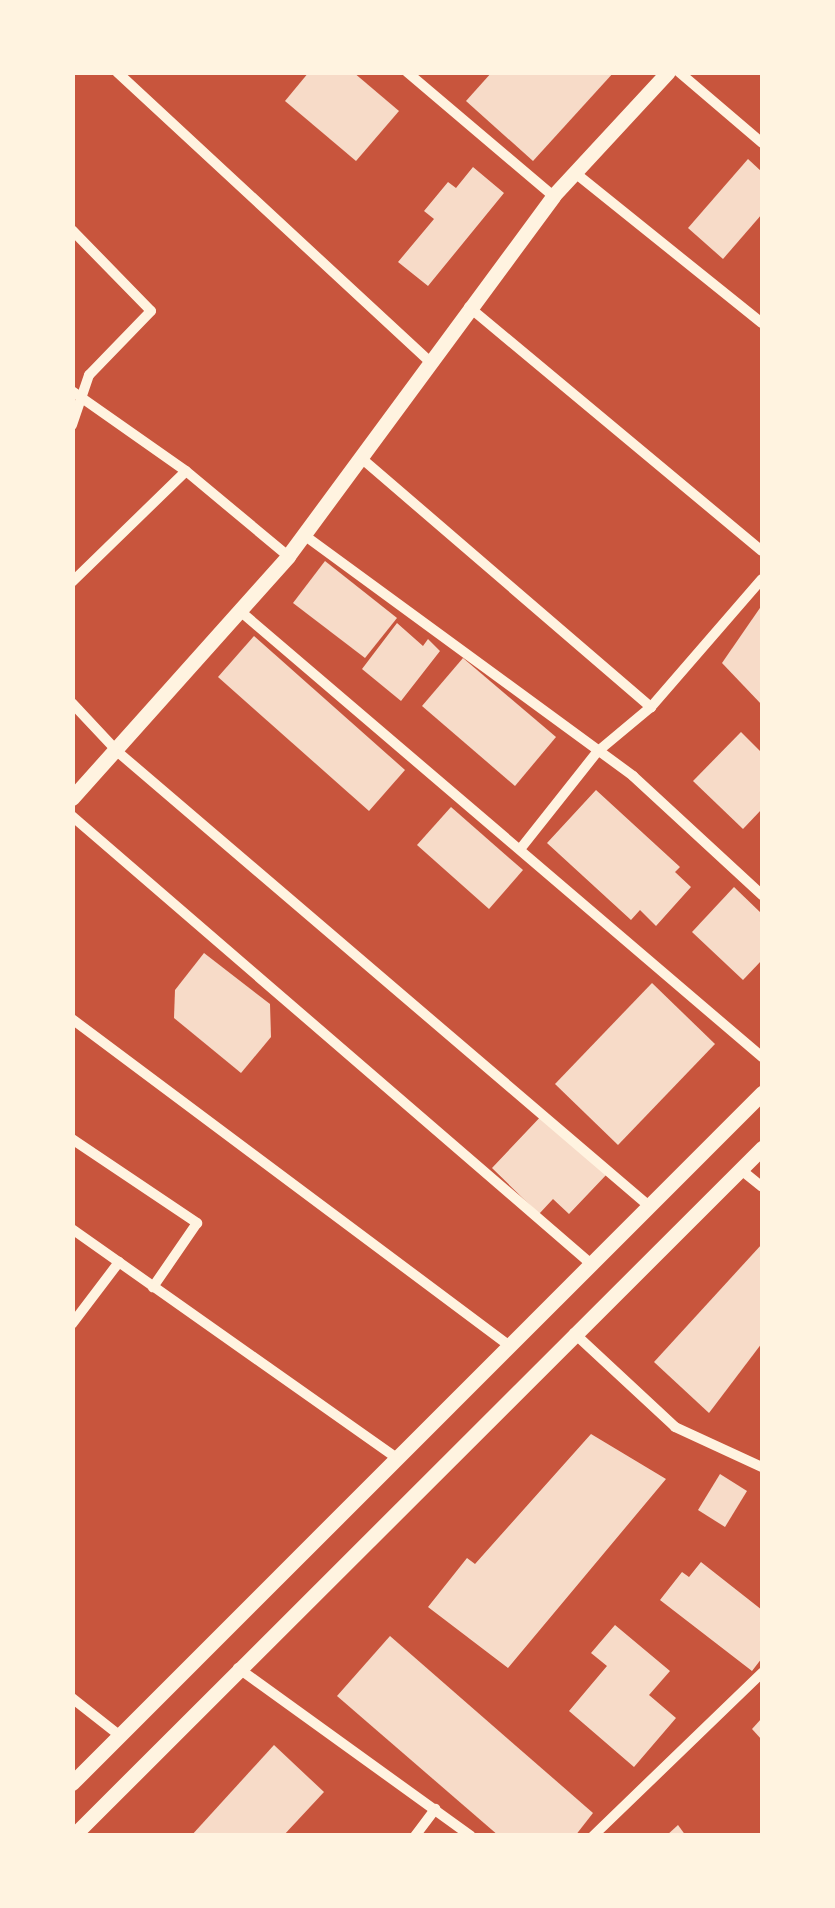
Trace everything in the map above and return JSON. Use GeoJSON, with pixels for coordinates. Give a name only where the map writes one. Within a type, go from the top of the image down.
{"type":"FeatureCollection","features":[{"type":"Feature","properties":{"kind":"main road"},"geometry":{"type":"LineString","coordinates":[[72,798],[119,753],[288,556],[552,196],[668,72]]}},
{"type":"Feature","properties":{"kind":"main road"},"geometry":{"type":"LineString","coordinates":[[72,1783],[762,1093]]}},
{"type":"Feature","properties":{"kind":"main road"},"geometry":{"type":"LineString","coordinates":[[73,1836],[762,1148]]}},
{"type":"Feature","properties":{"kind":"street"},"geometry":{"type":"LineString","coordinates":[[117,72],[429,361]]}},
{"type":"Feature","properties":{"kind":"street"},"geometry":{"type":"LineString","coordinates":[[408,72],[552,196]]}},
{"type":"Feature","properties":{"kind":"street"},"geometry":{"type":"LineString","coordinates":[[679,72],[762,143]]}},
{"type":"Feature","properties":{"kind":"street"},"geometry":{"type":"LineString","coordinates":[[574,172],[762,323]]}},
{"type":"Feature","properties":{"kind":"street"},"geometry":{"type":"LineString","coordinates":[[72,230],[151,312],[90,374],[72,426]]}},
{"type":"Feature","properties":{"kind":"street"},"geometry":{"type":"LineString","coordinates":[[468,307],[762,550]]}},
{"type":"Feature","properties":{"kind":"street"},"geometry":{"type":"LineString","coordinates":[[72,391],[186,471],[288,556]]}},
{"type":"Feature","properties":{"kind":"street"},"geometry":{"type":"LineString","coordinates":[[360,457],[651,707]]}},
{"type":"Feature","properties":{"kind":"street"},"geometry":{"type":"LineString","coordinates":[[72,582],[186,471]]}},
{"type":"Feature","properties":{"kind":"street"},"geometry":{"type":"LineString","coordinates":[[304,535],[633,776],[762,895]]}},
{"type":"Feature","properties":{"kind":"street"},"geometry":{"type":"LineString","coordinates":[[521,848],[597,752],[651,707],[762,578]]}},
{"type":"Feature","properties":{"kind":"street"},"geometry":{"type":"LineString","coordinates":[[240,611],[762,1057]]}},
{"type":"Feature","properties":{"kind":"street"},"geometry":{"type":"LineString","coordinates":[[72,704],[119,753],[649,1206]]}},
{"type":"Feature","properties":{"kind":"street"},"geometry":{"type":"LineString","coordinates":[[72,816],[590,1262]]}},
{"type":"Feature","properties":{"kind":"street"},"geometry":{"type":"LineString","coordinates":[[72,1020],[507,1344]]}},
{"type":"Feature","properties":{"kind":"street"},"geometry":{"type":"LineString","coordinates":[[72,1138],[197,1223],[154,1286]]}},
{"type":"Feature","properties":{"kind":"street"},"geometry":{"type":"LineString","coordinates":[[740,1169],[762,1186]]}},
{"type":"Feature","properties":{"kind":"street"},"geometry":{"type":"LineString","coordinates":[[72,1229],[395,1457]]}},
{"type":"Feature","properties":{"kind":"street"},"geometry":{"type":"LineString","coordinates":[[72,1324],[119,1262]]}},
{"type":"Feature","properties":{"kind":"street"},"geometry":{"type":"LineString","coordinates":[[574,1334],[675,1427],[762,1467]]}},
{"type":"Feature","properties":{"kind":"street"},"geometry":{"type":"LineString","coordinates":[[238,1667],[472,1836]]}},
{"type":"Feature","properties":{"kind":"street"},"geometry":{"type":"LineString","coordinates":[[593,1836],[762,1673]]}},
{"type":"Feature","properties":{"kind":"street"},"geometry":{"type":"LineString","coordinates":[[72,1698],[119,1735]]}},
{"type":"Feature","properties":{"kind":"street"},"geometry":{"type":"LineString","coordinates":[[415,1836],[435,1809]]}},
{"type":"Feature","properties":{"kind":"building"},"geometry":{"type":"Polygon","coordinates":[[[309,72],[353,72],[399,111],[356,161],[285,101],[309,72]]]}},
{"type":"Feature","properties":{"kind":"building"},"geometry":{"type":"Polygon","coordinates":[[[492,72],[614,72],[533,161],[466,101],[492,72]]]}},
{"type":"Feature","properties":{"kind":"building"},"geometry":{"type":"Polygon","coordinates":[[[748,159],[762,172],[762,214],[723,259],[688,228],[748,159]]]}},
{"type":"Feature","properties":{"kind":"building"},"geometry":{"type":"Polygon","coordinates":[[[473,167],[504,193],[428,286],[398,262],[434,219],[424,211],[448,182],[456,188],[473,167]]]}},
{"type":"Feature","properties":{"kind":"building"},"geometry":{"type":"Polygon","coordinates":[[[325,561],[397,618],[365,658],[293,603],[325,561]]]}},
{"type":"Feature","properties":{"kind":"building"},"geometry":{"type":"Polygon","coordinates":[[[762,605],[762,705],[722,663],[762,605]]]}},
{"type":"Feature","properties":{"kind":"building"},"geometry":{"type":"Polygon","coordinates":[[[397,623],[423,646],[428,639],[440,651],[401,701],[362,669],[397,623]]]}},
{"type":"Feature","properties":{"kind":"building"},"geometry":{"type":"Polygon","coordinates":[[[254,636],[405,770],[369,811],[218,677],[254,636]]]}},
{"type":"Feature","properties":{"kind":"building"},"geometry":{"type":"Polygon","coordinates":[[[463,658],[556,737],[515,786],[422,706],[463,658]]]}},
{"type":"Feature","properties":{"kind":"building"},"geometry":{"type":"Polygon","coordinates":[[[741,732],[762,753],[762,809],[743,829],[693,781],[741,732]]]}},
{"type":"Feature","properties":{"kind":"building"},"geometry":{"type":"Polygon","coordinates":[[[596,790],[680,867],[675,872],[691,887],[656,926],[640,910],[631,920],[547,843],[596,790]]]}},
{"type":"Feature","properties":{"kind":"building"},"geometry":{"type":"Polygon","coordinates":[[[451,807],[523,870],[489,909],[417,845],[451,807]]]}},
{"type":"Feature","properties":{"kind":"building"},"geometry":{"type":"Polygon","coordinates":[[[734,887],[762,914],[762,960],[743,980],[692,932],[734,887]]]}},
{"type":"Feature","properties":{"kind":"building"},"geometry":{"type":"Polygon","coordinates":[[[204,953],[270,1004],[271,1037],[241,1073],[174,1018],[175,990],[204,953]]]}},
{"type":"Feature","properties":{"kind":"building"},"geometry":{"type":"Polygon","coordinates":[[[652,983],[715,1044],[618,1145],[555,1084],[652,983]]]}},
{"type":"Feature","properties":{"kind":"building"},"geometry":{"type":"Polygon","coordinates":[[[545,1112],[608,1173],[569,1214],[553,1199],[539,1214],[492,1168],[545,1112]]]}},
{"type":"Feature","properties":{"kind":"building"},"geometry":{"type":"Polygon","coordinates":[[[762,1244],[762,1343],[709,1413],[654,1362],[762,1244]]]}},
{"type":"Feature","properties":{"kind":"building"},"geometry":{"type":"Polygon","coordinates":[[[591,1434],[666,1479],[508,1668],[428,1607],[467,1558],[475,1564],[591,1434]]]}},
{"type":"Feature","properties":{"kind":"building"},"geometry":{"type":"Polygon","coordinates":[[[720,1474],[747,1491],[725,1527],[698,1510],[720,1474]]]}},
{"type":"Feature","properties":{"kind":"building"},"geometry":{"type":"Polygon","coordinates":[[[701,1562],[762,1610],[762,1658],[752,1671],[660,1600],[682,1572],[689,1577],[701,1562]]]}},
{"type":"Feature","properties":{"kind":"building"},"geometry":{"type":"Polygon","coordinates":[[[615,1625],[670,1671],[649,1695],[676,1718],[634,1767],[569,1711],[607,1666],[591,1653],[615,1625]]]}},
{"type":"Feature","properties":{"kind":"building"},"geometry":{"type":"Polygon","coordinates":[[[390,1636],[593,1813],[575,1836],[499,1836],[337,1696],[390,1636]]]}},
{"type":"Feature","properties":{"kind":"building"},"geometry":{"type":"Polygon","coordinates":[[[762,1718],[762,1740],[752,1729],[762,1718]]]}},
{"type":"Feature","properties":{"kind":"building"},"geometry":{"type":"Polygon","coordinates":[[[274,1745],[324,1792],[283,1836],[191,1836],[274,1745]]]}},
{"type":"Feature","properties":{"kind":"building"},"geometry":{"type":"Polygon","coordinates":[[[678,1825],[686,1836],[666,1836],[678,1825]]]}}]}
